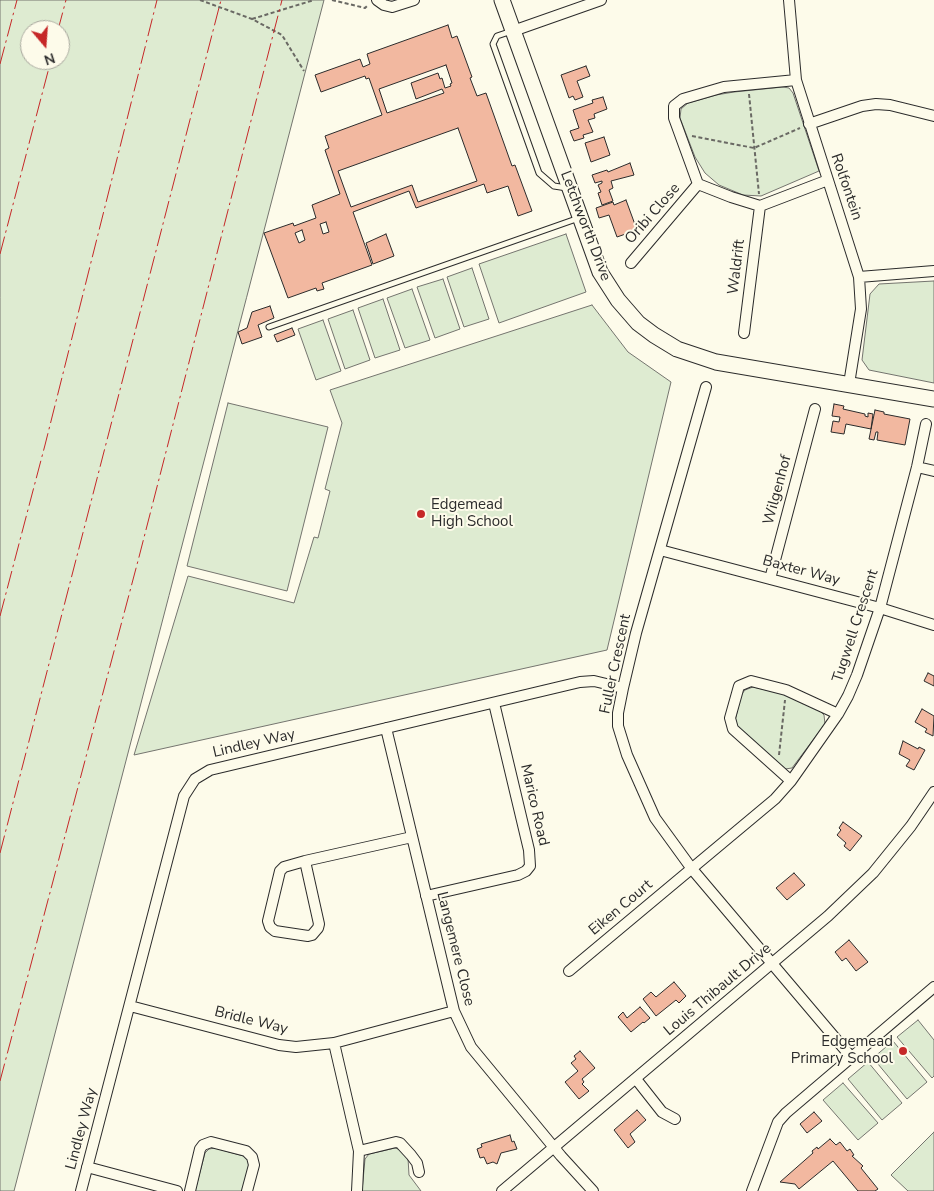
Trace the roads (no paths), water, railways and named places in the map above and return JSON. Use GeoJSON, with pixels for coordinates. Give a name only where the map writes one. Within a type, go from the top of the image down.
{"type":"FeatureCollection","features":[{"type":"Feature","properties":{"kind":"street"},"geometry":{"type":"LineString","coordinates":[[373,2],[392,6],[414,0]]}},
{"type":"Feature","properties":{"kind":"street","name":"Letchworth Drive"},"geometry":{"type":"LineString","coordinates":[[502,0],[594,256],[608,287],[634,319],[663,341],[684,352],[716,362],[934,399]]}},
{"type":"Feature","properties":{"kind":"street"},"geometry":{"type":"LineString","coordinates":[[513,31],[601,0]]}},
{"type":"Feature","properties":{"kind":"street","name":"Rolfontein"},"geometry":{"type":"LineString","coordinates":[[789,0],[796,80],[859,277],[861,309],[849,384]]}},
{"type":"Feature","properties":{"kind":"street"},"geometry":{"type":"LineString","coordinates":[[796,80],[724,87],[680,100],[674,106],[673,114],[698,184],[760,206],[828,180]]}},
{"type":"Feature","properties":{"kind":"street"},"geometry":{"type":"LineString","coordinates":[[809,124],[862,106],[876,104],[890,105],[934,116]]}},
{"type":"Feature","properties":{"kind":"street","name":"Oribi Close"},"geometry":{"type":"LineString","coordinates":[[631,263],[698,184]]}},
{"type":"Feature","properties":{"kind":"street","name":"Waldrift"},"geometry":{"type":"LineString","coordinates":[[744,333],[760,206]]}},
{"type":"Feature","properties":{"kind":"street"},"geometry":{"type":"LineString","coordinates":[[859,277],[934,271]]}},
{"type":"Feature","properties":{"kind":"street","name":"Fuller Crescent"},"geometry":{"type":"LineString","coordinates":[[706,387],[636,633],[618,713],[618,726],[624,747],[655,818],[692,869],[852,1058]]}},
{"type":"Feature","properties":{"kind":"street","name":"Wilgenhof"},"geometry":{"type":"LineString","coordinates":[[770,579],[815,409]]}},
{"type":"Feature","properties":{"kind":"street","name":"Tugwell Crescent"},"geometry":{"type":"LineString","coordinates":[[692,869],[775,798],[791,781],[838,714],[848,696],[880,608],[917,467],[926,424]]}},
{"type":"Feature","properties":{"kind":"street"},"geometry":{"type":"LineString","coordinates":[[917,467],[934,471]]}},
{"type":"Feature","properties":{"kind":"street","name":"Baxter Way"},"geometry":{"type":"LineString","coordinates":[[660,550],[880,608],[934,625]]}},
{"type":"Feature","properties":{"kind":"street","name":"Lindley Way"},"geometry":{"type":"LineString","coordinates":[[81,1191],[184,796],[195,779],[210,770],[580,682],[594,680],[623,688]]}},
{"type":"Feature","properties":{"kind":"street"},"geometry":{"type":"LineString","coordinates":[[791,781],[735,732],[730,718],[737,690],[743,683],[751,681],[786,690],[838,714]]}},
{"type":"Feature","properties":{"kind":"street","name":"Marico Road"},"geometry":{"type":"LineString","coordinates":[[426,896],[518,875],[526,871],[530,866],[529,850],[494,703]]}},
{"type":"Feature","properties":{"kind":"street","name":"Langemere Close"},"geometry":{"type":"LineString","coordinates":[[386,728],[454,1011],[471,1046],[554,1148],[593,1191]]}},
{"type":"Feature","properties":{"kind":"street","name":"Louis Thibault Drive"},"geometry":{"type":"LineString","coordinates":[[502,1191],[828,916],[873,873],[911,826],[934,792]]}},
{"type":"Feature","properties":{"kind":"street"},"geometry":{"type":"LineString","coordinates":[[305,861],[319,924],[318,928],[312,935],[308,936],[274,930],[268,921],[280,871],[287,865],[412,837]]}},
{"type":"Feature","properties":{"kind":"street","name":"Eiken Court"},"geometry":{"type":"LineString","coordinates":[[569,971],[692,869]]}},
{"type":"Feature","properties":{"kind":"street"},"geometry":{"type":"LineString","coordinates":[[752,1191],[778,1122],[795,1104],[852,1058],[934,987]]}},
{"type":"Feature","properties":{"kind":"street","name":"Bridle Way"},"geometry":{"type":"LineString","coordinates":[[130,1006],[279,1045],[296,1047],[334,1043],[454,1011]]}},
{"type":"Feature","properties":{"kind":"street"},"geometry":{"type":"LineString","coordinates":[[334,1043],[359,1151],[357,1191]]}},
{"type":"Feature","properties":{"kind":"street"},"geometry":{"type":"LineString","coordinates":[[636,1079],[662,1112],[675,1119]]}},
{"type":"Feature","properties":{"kind":"street"},"geometry":{"type":"LineString","coordinates":[[190,1191],[200,1149],[203,1144],[211,1142],[246,1151],[252,1157],[254,1165],[247,1191]]}},
{"type":"Feature","properties":{"kind":"street"},"geometry":{"type":"LineString","coordinates":[[359,1151],[396,1142],[407,1149],[417,1163],[419,1172]]}},
{"type":"Feature","properties":{"kind":"street"},"geometry":{"type":"LineString","coordinates":[[87,1167],[177,1191]]}},
{"type":"Feature","properties":{"kind":"lane"},"geometry":{"type":"LineString","coordinates":[[513,31],[497,36],[493,44],[539,173],[554,186],[570,189]]}},
{"type":"Feature","properties":{"kind":"lane"},"geometry":{"type":"LineString","coordinates":[[269,327],[580,217]]}},
{"type":"Feature","properties":{"kind":"place","name":"Edgemead High School"},"geometry":{"type":"Point","coordinates":[421,514]}},
{"type":"Feature","properties":{"kind":"place","name":"Edgemead Primary School"},"geometry":{"type":"Point","coordinates":[903,1051]}}]}
